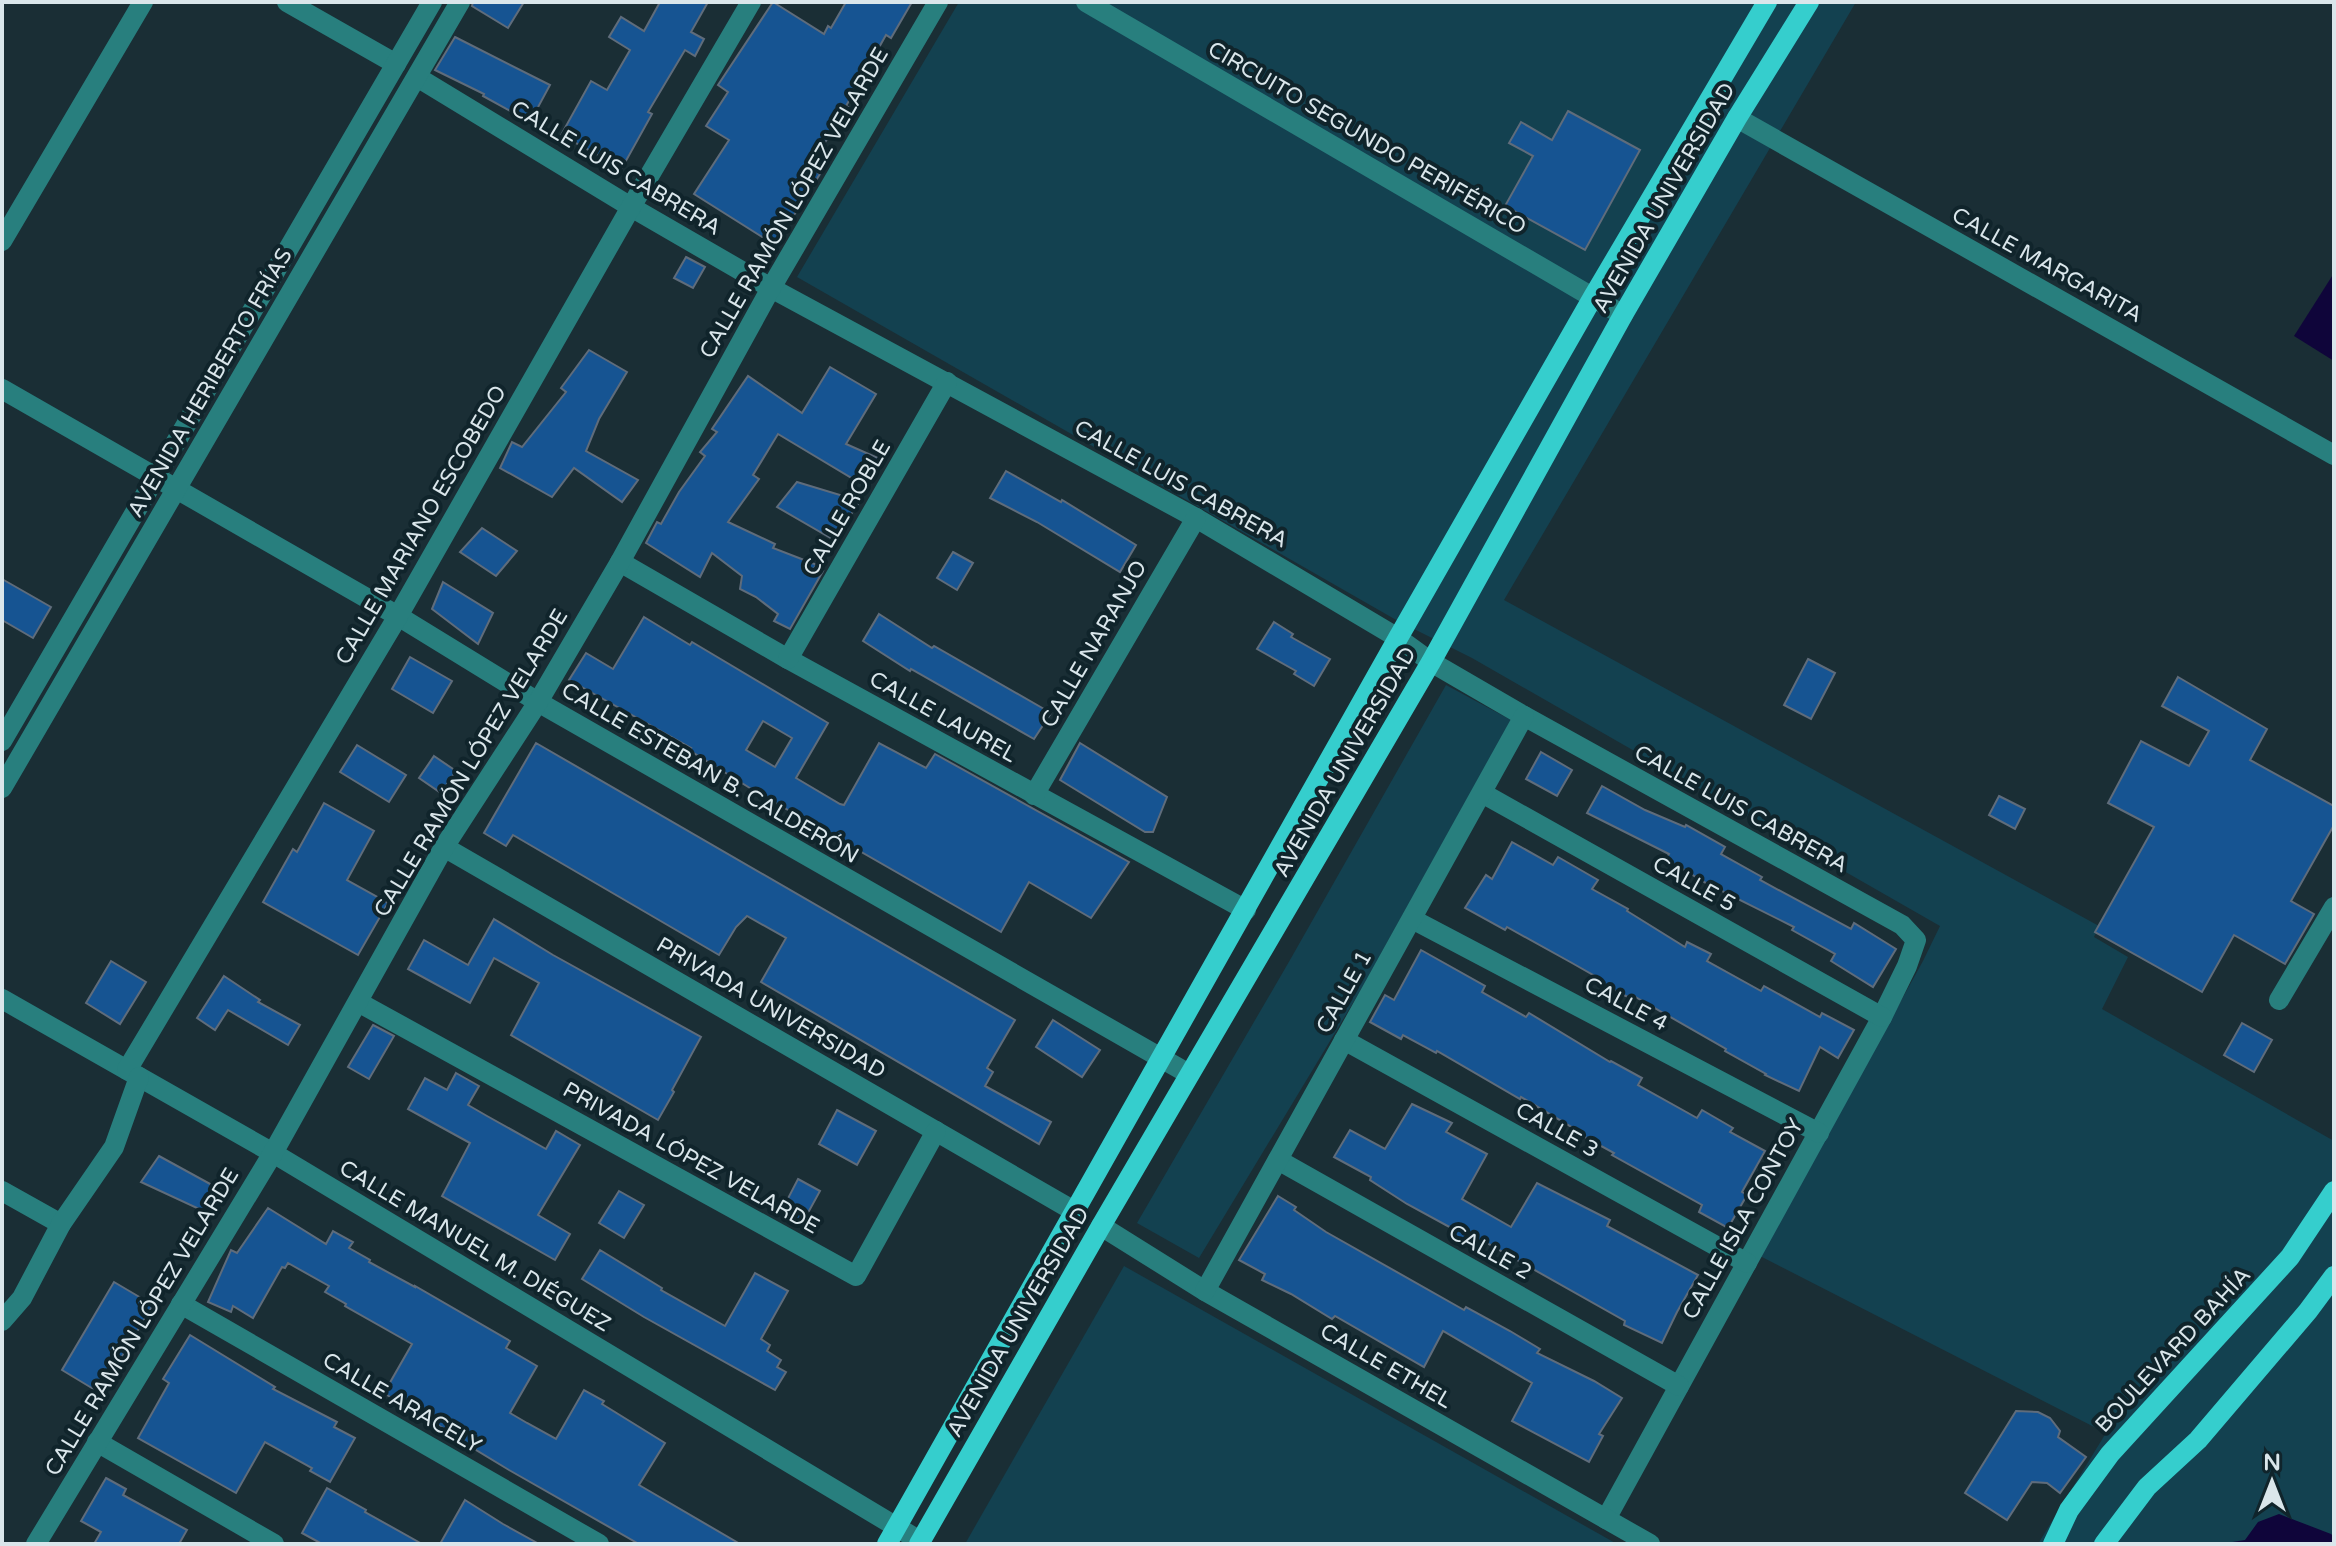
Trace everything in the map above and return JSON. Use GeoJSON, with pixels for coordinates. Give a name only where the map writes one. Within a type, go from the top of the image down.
{"type":"FeatureCollection","features":[{"type":"Feature","properties":{"kind":"main road","name":"AVENIDA UNIVERSIDAD"},"geometry":{"type":"LineString","coordinates":[[892,1536],[1398,638],[1593,297],[1767,2]]}},
{"type":"Feature","properties":{"kind":"main road","name":"AVENIDA UNIVERSIDAD"},"geometry":{"type":"LineString","coordinates":[[919,1543],[1431,662],[1623,315],[1737,118],[1809,2]]}},
{"type":"Feature","properties":{"kind":"main road","name":"BOULEVARD BAHÍA"},"geometry":{"type":"LineString","coordinates":[[2053,1544],[2069,1510],[2110,1454],[2282,1267],[2334,1191]]}},
{"type":"Feature","properties":{"kind":"main road"},"geometry":{"type":"LineString","coordinates":[[2104,1544],[2147,1487],[2198,1440],[2334,1276]]}},
{"type":"Feature","properties":{"kind":"street"},"geometry":{"type":"LineString","coordinates":[[2,241],[143,2]]}},
{"type":"Feature","properties":{"kind":"street"},"geometry":{"type":"LineString","coordinates":[[287,2],[396,64]]}},
{"type":"Feature","properties":{"kind":"street","name":"AVENIDA HERIBERTO FRÍAS"},"geometry":{"type":"LineString","coordinates":[[2,741],[432,2]]}},
{"type":"Feature","properties":{"kind":"street","name":"AVENIDA HERIBERTO FRÍAS"},"geometry":{"type":"LineString","coordinates":[[2,788],[460,2]]}},
{"type":"Feature","properties":{"kind":"street","name":"CALLE MARIANO ESCOBEDO"},"geometry":{"type":"LineString","coordinates":[[2,1321],[22,1298],[61,1224],[114,1147],[133,1073],[751,2]]}},
{"type":"Feature","properties":{"kind":"street","name":"CALLE RAMÓN LÓPEZ VELARDE"},"geometry":{"type":"LineString","coordinates":[[36,1544],[273,1153],[444,847],[538,702],[620,562],[771,288],[938,2]]}},
{"type":"Feature","properties":{"kind":"street","name":"CIRCUITO SEGUNDO PERIFÉRICO"},"geometry":{"type":"LineString","coordinates":[[1086,2],[1623,315]]}},
{"type":"Feature","properties":{"kind":"street","name":"CALLE LUIS CABRERA"},"geometry":{"type":"LineString","coordinates":[[417,77],[771,288],[1196,518],[1524,716],[1902,925],[1916,940]]}},
{"type":"Feature","properties":{"kind":"street","name":"CALLE MARGARITA"},"geometry":{"type":"LineString","coordinates":[[1737,118],[2334,455]]}},
{"type":"Feature","properties":{"kind":"street","name":"CALLE ROBLE"},"geometry":{"type":"LineString","coordinates":[[788,659],[947,382]]}},
{"type":"Feature","properties":{"kind":"street","name":"CALLE ESTEBAN B. CALDERÓN"},"geometry":{"type":"LineString","coordinates":[[2,389],[398,616],[538,702],[1189,1074]]}},
{"type":"Feature","properties":{"kind":"street","name":"CALLE NARANJO"},"geometry":{"type":"LineString","coordinates":[[1034,795],[1196,518]]}},
{"type":"Feature","properties":{"kind":"street","name":"CALLE LAUREL"},"geometry":{"type":"LineString","coordinates":[[620,562],[788,659],[1246,910]]}},
{"type":"Feature","properties":{"kind":"street","name":"CALLE 1"},"geometry":{"type":"LineString","coordinates":[[1205,1291],[1524,716]]}},
{"type":"Feature","properties":{"kind":"street","name":"CALLE 5"},"geometry":{"type":"LineString","coordinates":[[1482,793],[1882,1017]]}},
{"type":"Feature","properties":{"kind":"street","name":"PRIVADA UNIVERSIDAD"},"geometry":{"type":"LineString","coordinates":[[444,847],[1074,1211]]}},
{"type":"Feature","properties":{"kind":"street"},"geometry":{"type":"LineString","coordinates":[[2279,1000],[2334,907]]}},
{"type":"Feature","properties":{"kind":"street","name":"CALLE 4"},"geometry":{"type":"LineString","coordinates":[[1412,919],[1819,1133]]}},
{"type":"Feature","properties":{"kind":"street","name":"CALLE ISLA CONTOY"},"geometry":{"type":"LineString","coordinates":[[1606,1519],[1882,1017],[1916,940]]}},
{"type":"Feature","properties":{"kind":"street","name":"CALLE MANUEL M. DIÉGUEZ"},"geometry":{"type":"LineString","coordinates":[[2,999],[273,1153],[892,1536],[919,1543]]}},
{"type":"Feature","properties":{"kind":"street","name":"PRIVADA LÓPEZ VELARDE"},"geometry":{"type":"LineString","coordinates":[[358,1002],[856,1276],[936,1131]]}},
{"type":"Feature","properties":{"kind":"street","name":"CALLE 3"},"geometry":{"type":"LineString","coordinates":[[1344,1040],[1747,1263]]}},
{"type":"Feature","properties":{"kind":"street","name":"CALLE 2"},"geometry":{"type":"LineString","coordinates":[[1278,1160],[1679,1386]]}},
{"type":"Feature","properties":{"kind":"street"},"geometry":{"type":"LineString","coordinates":[[2,1191],[61,1224]]}},
{"type":"Feature","properties":{"kind":"street","name":"CALLE ETHEL"},"geometry":{"type":"LineString","coordinates":[[1101,1226],[1205,1291],[1650,1544]]}},
{"type":"Feature","properties":{"kind":"street"},"geometry":{"type":"LineString","coordinates":[[1025,1298],[1050,1314]]}},
{"type":"Feature","properties":{"kind":"street","name":"CALLE ARACELY"},"geometry":{"type":"LineString","coordinates":[[181,1304],[599,1544]]}},
{"type":"Feature","properties":{"kind":"street"},"geometry":{"type":"LineString","coordinates":[[97,1442],[274,1544]]}},
{"type":"Feature","properties":{"kind":"shaded area"},"geometry":{"type":"Polygon","coordinates":[[[959,2],[1856,2],[1504,600],[2099,926],[2094,937],[2128,957],[2102,1009],[2334,1141],[2334,1544],[2038,1544],[2106,1433],[1760,1256],[1940,926],[797,277],[959,2]]]}},
{"type":"Feature","properties":{"kind":"shaded area"},"geometry":{"type":"Polygon","coordinates":[[[2334,273],[2334,361],[2294,336],[2334,273]]]}},
{"type":"Feature","properties":{"kind":"shaded area"},"geometry":{"type":"Polygon","coordinates":[[[1446,685],[1511,720],[1359,993],[1199,1258],[1137,1223],[1446,685]]]}},
{"type":"Feature","properties":{"kind":"shaded area"},"geometry":{"type":"Polygon","coordinates":[[[1124,1266],[1617,1544],[965,1544],[1124,1266]]]}},
{"type":"Feature","properties":{"kind":"shaded area"},"geometry":{"type":"Polygon","coordinates":[[[2279,1514],[2331,1534],[2334,1544],[2220,1544],[2245,1540],[2258,1522],[2279,1514]]]}},
{"type":"Feature","properties":{"kind":"building"},"geometry":{"type":"Polygon","coordinates":[[[473,2],[524,2],[508,28],[472,6],[473,2]]]}},
{"type":"Feature","properties":{"kind":"building"},"geometry":{"type":"Polygon","coordinates":[[[660,2],[708,2],[691,32],[704,39],[695,56],[685,50],[648,112],[652,114],[622,168],[561,135],[591,81],[607,90],[630,50],[609,37],[621,17],[644,31],[660,2]]]}},
{"type":"Feature","properties":{"kind":"building"},"geometry":{"type":"Polygon","coordinates":[[[773,2],[824,34],[846,2],[912,2],[891,38],[886,35],[848,107],[809,167],[820,174],[775,245],[694,194],[729,140],[706,126],[728,92],[718,85],[773,2]]]}},
{"type":"Feature","properties":{"kind":"building"},"geometry":{"type":"Polygon","coordinates":[[[455,37],[550,85],[530,122],[484,94],[435,70],[455,37]]]}},
{"type":"Feature","properties":{"kind":"building"},"geometry":{"type":"Polygon","coordinates":[[[1568,111],[1640,150],[1585,250],[1505,206],[1533,156],[1509,143],[1521,122],[1552,140],[1568,111]]]}},
{"type":"Feature","properties":{"kind":"building"},"geometry":{"type":"Polygon","coordinates":[[[686,257],[705,267],[693,288],[674,278],[686,257]]]}},
{"type":"Feature","properties":{"kind":"building"},"geometry":{"type":"Polygon","coordinates":[[[589,350],[627,372],[599,419],[586,451],[638,480],[622,502],[574,468],[552,497],[500,468],[512,442],[522,447],[566,392],[561,388],[589,350]]]}},
{"type":"Feature","properties":{"kind":"building"},"geometry":{"type":"Polygon","coordinates":[[[830,367],[876,394],[846,444],[880,459],[865,486],[778,434],[753,475],[759,479],[728,522],[775,544],[773,548],[817,565],[814,568],[823,571],[790,629],[774,621],[778,614],[740,589],[742,576],[712,553],[700,577],[646,543],[657,522],[661,524],[705,456],[700,452],[717,432],[712,429],[748,376],[802,413],[830,367]]]}},
{"type":"Feature","properties":{"kind":"building"},"geometry":{"type":"Polygon","coordinates":[[[1006,471],[1062,500],[1136,545],[1120,572],[990,498],[1006,471]]]}},
{"type":"Feature","properties":{"kind":"building"},"geometry":{"type":"Polygon","coordinates":[[[797,482],[860,501],[834,540],[777,507],[797,482]]]}},
{"type":"Feature","properties":{"kind":"building"},"geometry":{"type":"Polygon","coordinates":[[[482,528],[517,551],[496,576],[460,552],[482,528]]]}},
{"type":"Feature","properties":{"kind":"building"},"geometry":{"type":"Polygon","coordinates":[[[953,552],[973,563],[957,590],[937,578],[953,552]]]}},
{"type":"Feature","properties":{"kind":"building"},"geometry":{"type":"Polygon","coordinates":[[[2,579],[51,607],[33,638],[2,620],[2,579]]]}},
{"type":"Feature","properties":{"kind":"building"},"geometry":{"type":"Polygon","coordinates":[[[443,582],[493,613],[478,644],[432,609],[443,582]]]}},
{"type":"Feature","properties":{"kind":"building"},"geometry":{"type":"Polygon","coordinates":[[[879,614],[932,648],[934,646],[1051,713],[1034,739],[910,671],[863,641],[879,614]]]}},
{"type":"Feature","properties":{"kind":"building"},"geometry":{"type":"Polygon","coordinates":[[[644,617],[828,723],[796,778],[840,804],[844,805],[879,743],[926,768],[935,754],[1129,862],[1091,918],[1029,882],[1001,932],[753,790],[689,750],[691,748],[569,680],[586,653],[613,669],[644,617]],[[763,721],[746,750],[775,767],[792,738],[763,721]]]}},
{"type":"Feature","properties":{"kind":"building"},"geometry":{"type":"Polygon","coordinates":[[[1274,622],[1293,634],[1291,637],[1330,659],[1314,686],[1294,674],[1296,671],[1257,649],[1274,622]]]}},
{"type":"Feature","properties":{"kind":"building"},"geometry":{"type":"Polygon","coordinates":[[[410,657],[452,681],[433,713],[392,689],[410,657]]]}},
{"type":"Feature","properties":{"kind":"building"},"geometry":{"type":"Polygon","coordinates":[[[1808,659],[1835,673],[1811,719],[1784,705],[1808,659]]]}},
{"type":"Feature","properties":{"kind":"building"},"geometry":{"type":"Polygon","coordinates":[[[2178,677],[2267,729],[2250,760],[2334,806],[2334,825],[2291,901],[2314,914],[2285,964],[2234,935],[2202,992],[2095,932],[2154,827],[2108,803],[2141,741],[2189,766],[2209,731],[2162,706],[2178,677]]]}},
{"type":"Feature","properties":{"kind":"building"},"geometry":{"type":"Polygon","coordinates":[[[536,743],[1015,1020],[987,1068],[993,1072],[985,1086],[1051,1122],[1039,1144],[761,982],[786,938],[747,916],[736,927],[719,955],[513,835],[506,846],[484,833],[536,743]]]}},
{"type":"Feature","properties":{"kind":"building"},"geometry":{"type":"Polygon","coordinates":[[[1080,743],[1167,797],[1153,832],[1145,832],[1060,780],[1080,743]]]}},
{"type":"Feature","properties":{"kind":"building"},"geometry":{"type":"Polygon","coordinates":[[[357,745],[406,775],[389,802],[340,772],[357,745]]]}},
{"type":"Feature","properties":{"kind":"building"},"geometry":{"type":"Polygon","coordinates":[[[1541,752],[1572,770],[1557,796],[1526,779],[1541,752]]]}},
{"type":"Feature","properties":{"kind":"building"},"geometry":{"type":"Polygon","coordinates":[[[434,756],[456,771],[441,793],[419,778],[434,756]]]}},
{"type":"Feature","properties":{"kind":"building"},"geometry":{"type":"Polygon","coordinates":[[[1602,786],[1645,810],[1686,825],[1725,847],[1721,854],[1762,877],[1760,880],[1851,929],[1854,923],[1896,949],[1873,987],[1831,961],[1835,954],[1792,930],[1794,927],[1706,883],[1666,859],[1669,854],[1587,813],[1602,786]]]}},
{"type":"Feature","properties":{"kind":"building"},"geometry":{"type":"Polygon","coordinates":[[[1999,796],[2025,809],[2015,829],[1989,815],[1999,796]]]}},
{"type":"Feature","properties":{"kind":"building"},"geometry":{"type":"Polygon","coordinates":[[[324,803],[374,831],[347,880],[388,903],[358,955],[263,902],[293,849],[297,852],[324,803]]]}},
{"type":"Feature","properties":{"kind":"building"},"geometry":{"type":"Polygon","coordinates":[[[1512,842],[1553,865],[1558,857],[1598,880],[1592,889],[1685,947],[1687,942],[1711,954],[1707,961],[1761,991],[1764,986],[1820,1017],[1822,1013],[1854,1030],[1838,1058],[1820,1047],[1799,1091],[1765,1075],[1632,995],[1630,998],[1598,983],[1600,979],[1572,963],[1465,908],[1486,875],[1492,879],[1512,842]]]}},
{"type":"Feature","properties":{"kind":"building"},"geometry":{"type":"Polygon","coordinates":[[[494,919],[701,1037],[658,1120],[511,1035],[539,983],[494,958],[470,1003],[408,969],[424,940],[468,965],[494,919]]]}},
{"type":"Feature","properties":{"kind":"building"},"geometry":{"type":"Polygon","coordinates":[[[1421,950],[1485,986],[1482,992],[1526,1017],[1529,1013],[1642,1078],[1638,1085],[1697,1118],[1702,1110],[1733,1128],[1730,1132],[1765,1151],[1742,1192],[1747,1195],[1728,1228],[1699,1212],[1702,1205],[1612,1155],[1614,1153],[1521,1097],[1437,1051],[1403,1035],[1401,1039],[1370,1022],[1385,995],[1394,1000],[1421,950]]]}},
{"type":"Feature","properties":{"kind":"building"},"geometry":{"type":"Polygon","coordinates":[[[111,961],[146,982],[120,1024],[86,1003],[111,961]]]}},
{"type":"Feature","properties":{"kind":"building"},"geometry":{"type":"Polygon","coordinates":[[[224,976],[260,1000],[258,1002],[300,1025],[288,1045],[228,1010],[215,1030],[197,1018],[224,976]]]}},
{"type":"Feature","properties":{"kind":"building"},"geometry":{"type":"Polygon","coordinates":[[[1053,1020],[1100,1050],[1082,1077],[1036,1047],[1053,1020]]]}},
{"type":"Feature","properties":{"kind":"building"},"geometry":{"type":"Polygon","coordinates":[[[2242,1023],[2272,1040],[2254,1072],[2224,1055],[2242,1023]]]}},
{"type":"Feature","properties":{"kind":"building"},"geometry":{"type":"Polygon","coordinates":[[[373,1025],[394,1036],[369,1079],[348,1067],[373,1025]]]}},
{"type":"Feature","properties":{"kind":"building"},"geometry":{"type":"Polygon","coordinates":[[[456,1073],[479,1086],[468,1105],[546,1149],[556,1131],[580,1145],[538,1215],[570,1234],[555,1260],[442,1196],[470,1143],[408,1109],[425,1078],[447,1090],[456,1073]]]}},
{"type":"Feature","properties":{"kind":"building"},"geometry":{"type":"Polygon","coordinates":[[[1412,1104],[1452,1123],[1446,1132],[1487,1154],[1462,1199],[1511,1227],[1537,1183],[1610,1220],[1607,1226],[1698,1275],[1662,1343],[1624,1325],[1625,1321],[1485,1242],[1481,1250],[1453,1234],[1455,1230],[1407,1204],[1370,1180],[1371,1177],[1334,1157],[1350,1130],[1385,1149],[1412,1104]]]}},
{"type":"Feature","properties":{"kind":"building"},"geometry":{"type":"Polygon","coordinates":[[[837,1110],[876,1131],[857,1165],[819,1144],[837,1110]]]}},
{"type":"Feature","properties":{"kind":"building"},"geometry":{"type":"Polygon","coordinates":[[[159,1156],[223,1191],[214,1216],[141,1182],[159,1156]]]}},
{"type":"Feature","properties":{"kind":"building"},"geometry":{"type":"Polygon","coordinates":[[[798,1179],[820,1191],[803,1222],[782,1210],[798,1179]]]}},
{"type":"Feature","properties":{"kind":"building"},"geometry":{"type":"Polygon","coordinates":[[[619,1191],[644,1205],[624,1238],[599,1223],[619,1191]]]}},
{"type":"Feature","properties":{"kind":"building"},"geometry":{"type":"Polygon","coordinates":[[[1278,1196],[1326,1232],[1464,1310],[1466,1307],[1510,1331],[1540,1349],[1537,1353],[1622,1398],[1599,1434],[1603,1436],[1589,1462],[1512,1421],[1532,1383],[1443,1331],[1424,1367],[1335,1316],[1332,1319],[1262,1280],[1265,1274],[1239,1260],[1278,1196]]]}},
{"type":"Feature","properties":{"kind":"building"},"geometry":{"type":"Polygon","coordinates":[[[268,1208],[326,1244],[333,1231],[353,1242],[349,1248],[369,1262],[510,1341],[506,1348],[537,1366],[510,1413],[556,1439],[584,1390],[665,1443],[639,1485],[740,1544],[639,1544],[404,1406],[384,1393],[412,1344],[345,1306],[325,1292],[329,1286],[288,1263],[285,1268],[282,1267],[253,1318],[233,1306],[231,1312],[208,1302],[231,1250],[237,1253],[268,1208]]]}},
{"type":"Feature","properties":{"kind":"building"},"geometry":{"type":"Polygon","coordinates":[[[600,1250],[661,1290],[725,1326],[755,1273],[788,1291],[761,1339],[770,1345],[767,1351],[781,1360],[777,1367],[786,1372],[775,1390],[582,1279],[600,1250]]]}},
{"type":"Feature","properties":{"kind":"building"},"geometry":{"type":"Polygon","coordinates":[[[114,1282],[153,1305],[100,1393],[62,1370],[114,1282]]]}},
{"type":"Feature","properties":{"kind":"building"},"geometry":{"type":"Polygon","coordinates":[[[190,1335],[275,1387],[273,1389],[337,1422],[334,1427],[355,1438],[330,1482],[310,1471],[312,1468],[265,1442],[236,1493],[138,1438],[169,1383],[163,1379],[190,1335]]]}},
{"type":"Feature","properties":{"kind":"building"},"geometry":{"type":"Polygon","coordinates":[[[2016,1411],[2038,1412],[2050,1418],[2060,1431],[2058,1437],[2086,1457],[2060,1493],[2047,1483],[2032,1482],[2007,1520],[1965,1493],[2016,1411]]]}},
{"type":"Feature","properties":{"kind":"building"},"geometry":{"type":"Polygon","coordinates":[[[106,1478],[126,1489],[123,1495],[187,1530],[179,1544],[94,1544],[101,1532],[81,1521],[106,1478]]]}},
{"type":"Feature","properties":{"kind":"building"},"geometry":{"type":"Polygon","coordinates":[[[327,1488],[422,1544],[322,1544],[302,1533],[327,1488]]]}},
{"type":"Feature","properties":{"kind":"building"},"geometry":{"type":"Polygon","coordinates":[[[465,1500],[503,1524],[539,1544],[440,1544],[465,1500]]]}}]}
